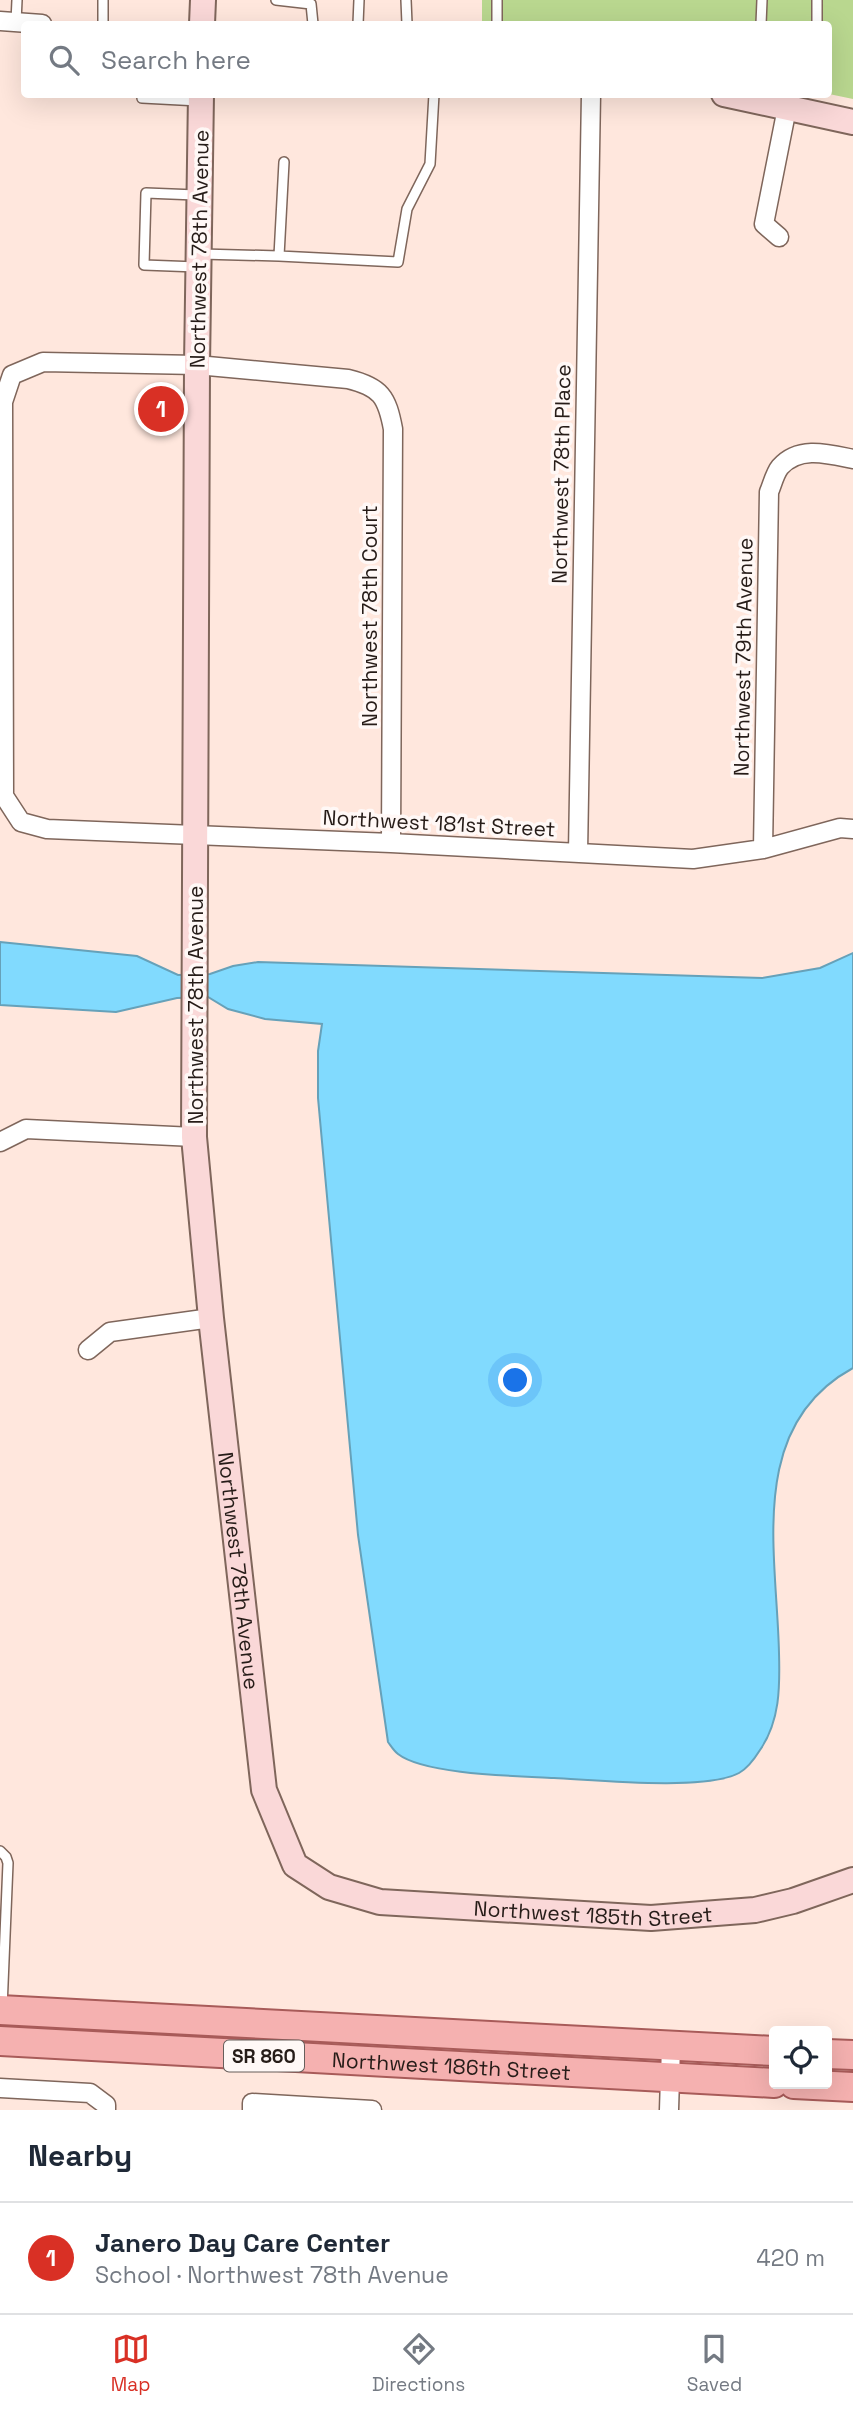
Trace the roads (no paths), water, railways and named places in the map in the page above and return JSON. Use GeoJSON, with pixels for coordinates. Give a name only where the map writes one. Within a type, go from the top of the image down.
{"type":"FeatureCollection","features":[{"type":"Feature","properties":{"kind":"main road","name":"Northwest 186th Street"},"geometry":{"type":"LineString","coordinates":[[1,2010],[769,2051]]}},
{"type":"Feature","properties":{"kind":"main road","name":"Northwest 186th Street"},"geometry":{"type":"LineString","coordinates":[[0,2041],[769,2083]]}},
{"type":"Feature","properties":{"kind":"main road"},"geometry":{"type":"LineString","coordinates":[[832,2054],[853,2055]]}},
{"type":"Feature","properties":{"kind":"main road"},"geometry":{"type":"LineString","coordinates":[[832,2086],[853,2087]]}},
{"type":"Feature","properties":{"kind":"street"},"geometry":{"type":"LineString","coordinates":[[202,0],[202,21]]}},
{"type":"Feature","properties":{"kind":"street","name":"Northwest 78th Avenue"},"geometry":{"type":"LineString","coordinates":[[201,98],[197,365],[194,1138],[211,1318],[264,1790],[295,1865],[329,1887]]}},
{"type":"Feature","properties":{"kind":"street","name":"Northwest 78th Place"},"geometry":{"type":"LineString","coordinates":[[578,853],[591,98]]}},
{"type":"Feature","properties":{"kind":"street"},"geometry":{"type":"LineString","coordinates":[[756,98],[787,108],[853,122]]}},
{"type":"Feature","properties":{"kind":"street"},"geometry":{"type":"LineString","coordinates":[[779,237],[764,223],[787,108]]}},
{"type":"Feature","properties":{"kind":"street","name":"Northwest 181st Street"},"geometry":{"type":"LineString","coordinates":[[197,365],[43,362],[12,375],[3,402],[4,796],[21,822],[47,829],[693,859],[763,849],[840,828],[853,829]]}},
{"type":"Feature","properties":{"kind":"street","name":"Northwest 78th Court"},"geometry":{"type":"LineString","coordinates":[[197,365],[348,379],[366,384],[380,393],[388,404],[393,429],[391,843]]}},
{"type":"Feature","properties":{"kind":"street","name":"Northwest 79th Avenue"},"geometry":{"type":"LineString","coordinates":[[763,849],[769,492],[779,468],[796,456],[819,452],[853,459]]}},
{"type":"Feature","properties":{"kind":"street"},"geometry":{"type":"LineString","coordinates":[[0,1142],[26,1129],[194,1138]]}},
{"type":"Feature","properties":{"kind":"street"},"geometry":{"type":"LineString","coordinates":[[88,1350],[110,1332],[211,1318]]}},
{"type":"Feature","properties":{"kind":"street","name":"Northwest 185th Street"},"geometry":{"type":"LineString","coordinates":[[329,1887],[380,1902],[651,1918],[755,1910],[793,1901],[853,1880]]}},
{"type":"Feature","properties":{"kind":"street"},"geometry":{"type":"LineString","coordinates":[[669,2110],[671,2046]]}},
{"type":"Feature","properties":{"kind":"street"},"geometry":{"type":"LineString","coordinates":[[0,2088],[90,2093],[106,2105],[106,2110]]}},
{"type":"Feature","properties":{"kind":"street"},"geometry":{"type":"LineString","coordinates":[[252,2107],[372,2110]]}},
{"type":"Feature","properties":{"kind":"lane"},"geometry":{"type":"LineString","coordinates":[[8,21],[17,0]]}},
{"type":"Feature","properties":{"kind":"lane"},"geometry":{"type":"LineString","coordinates":[[103,0],[103,21]]}},
{"type":"Feature","properties":{"kind":"lane"},"geometry":{"type":"LineString","coordinates":[[276,0],[312,4],[313,21]]}},
{"type":"Feature","properties":{"kind":"lane"},"geometry":{"type":"LineString","coordinates":[[358,21],[359,0]]}},
{"type":"Feature","properties":{"kind":"lane"},"geometry":{"type":"LineString","coordinates":[[407,0],[407,21]]}},
{"type":"Feature","properties":{"kind":"lane"},"geometry":{"type":"LineString","coordinates":[[496,0],[498,21]]}},
{"type":"Feature","properties":{"kind":"lane"},"geometry":{"type":"LineString","coordinates":[[761,21],[762,0]]}},
{"type":"Feature","properties":{"kind":"lane"},"geometry":{"type":"LineString","coordinates":[[817,0],[817,21]]}},
{"type":"Feature","properties":{"kind":"lane"},"geometry":{"type":"LineString","coordinates":[[142,98],[201,98]]}},
{"type":"Feature","properties":{"kind":"lane"},"geometry":{"type":"LineString","coordinates":[[200,195],[146,193],[144,265],[279,256],[398,261],[407,209],[430,164],[434,98]]}},
{"type":"Feature","properties":{"kind":"lane"},"geometry":{"type":"LineString","coordinates":[[279,256],[284,162]]}},
{"type":"Feature","properties":{"kind":"lane"},"geometry":{"type":"LineString","coordinates":[[0,1851],[8,1863],[1,2010]]}},
{"type":"Feature","properties":{"kind":"water"},"geometry":{"type":"Polygon","coordinates":[[[0,942],[137,956],[178,975],[210,974],[233,966],[258,962],[762,978],[820,968],[853,953],[853,1368],[819,1393],[796,1423],[782,1458],[775,1495],[773,1535],[779,1653],[777,1703],[767,1739],[745,1768],[739,1773],[702,1782],[622,1782],[450,1770],[411,1761],[395,1751],[388,1742],[358,1535],[318,1098],[318,1051],[322,1024],[265,1019],[228,1009],[208,997],[177,998],[116,1012],[0,1005],[0,942]]]}},
{"type":"Feature","properties":{"kind":"place","name":"Janero Day Care Center"},"geometry":{"type":"Point","coordinates":[161,409]}}]}
